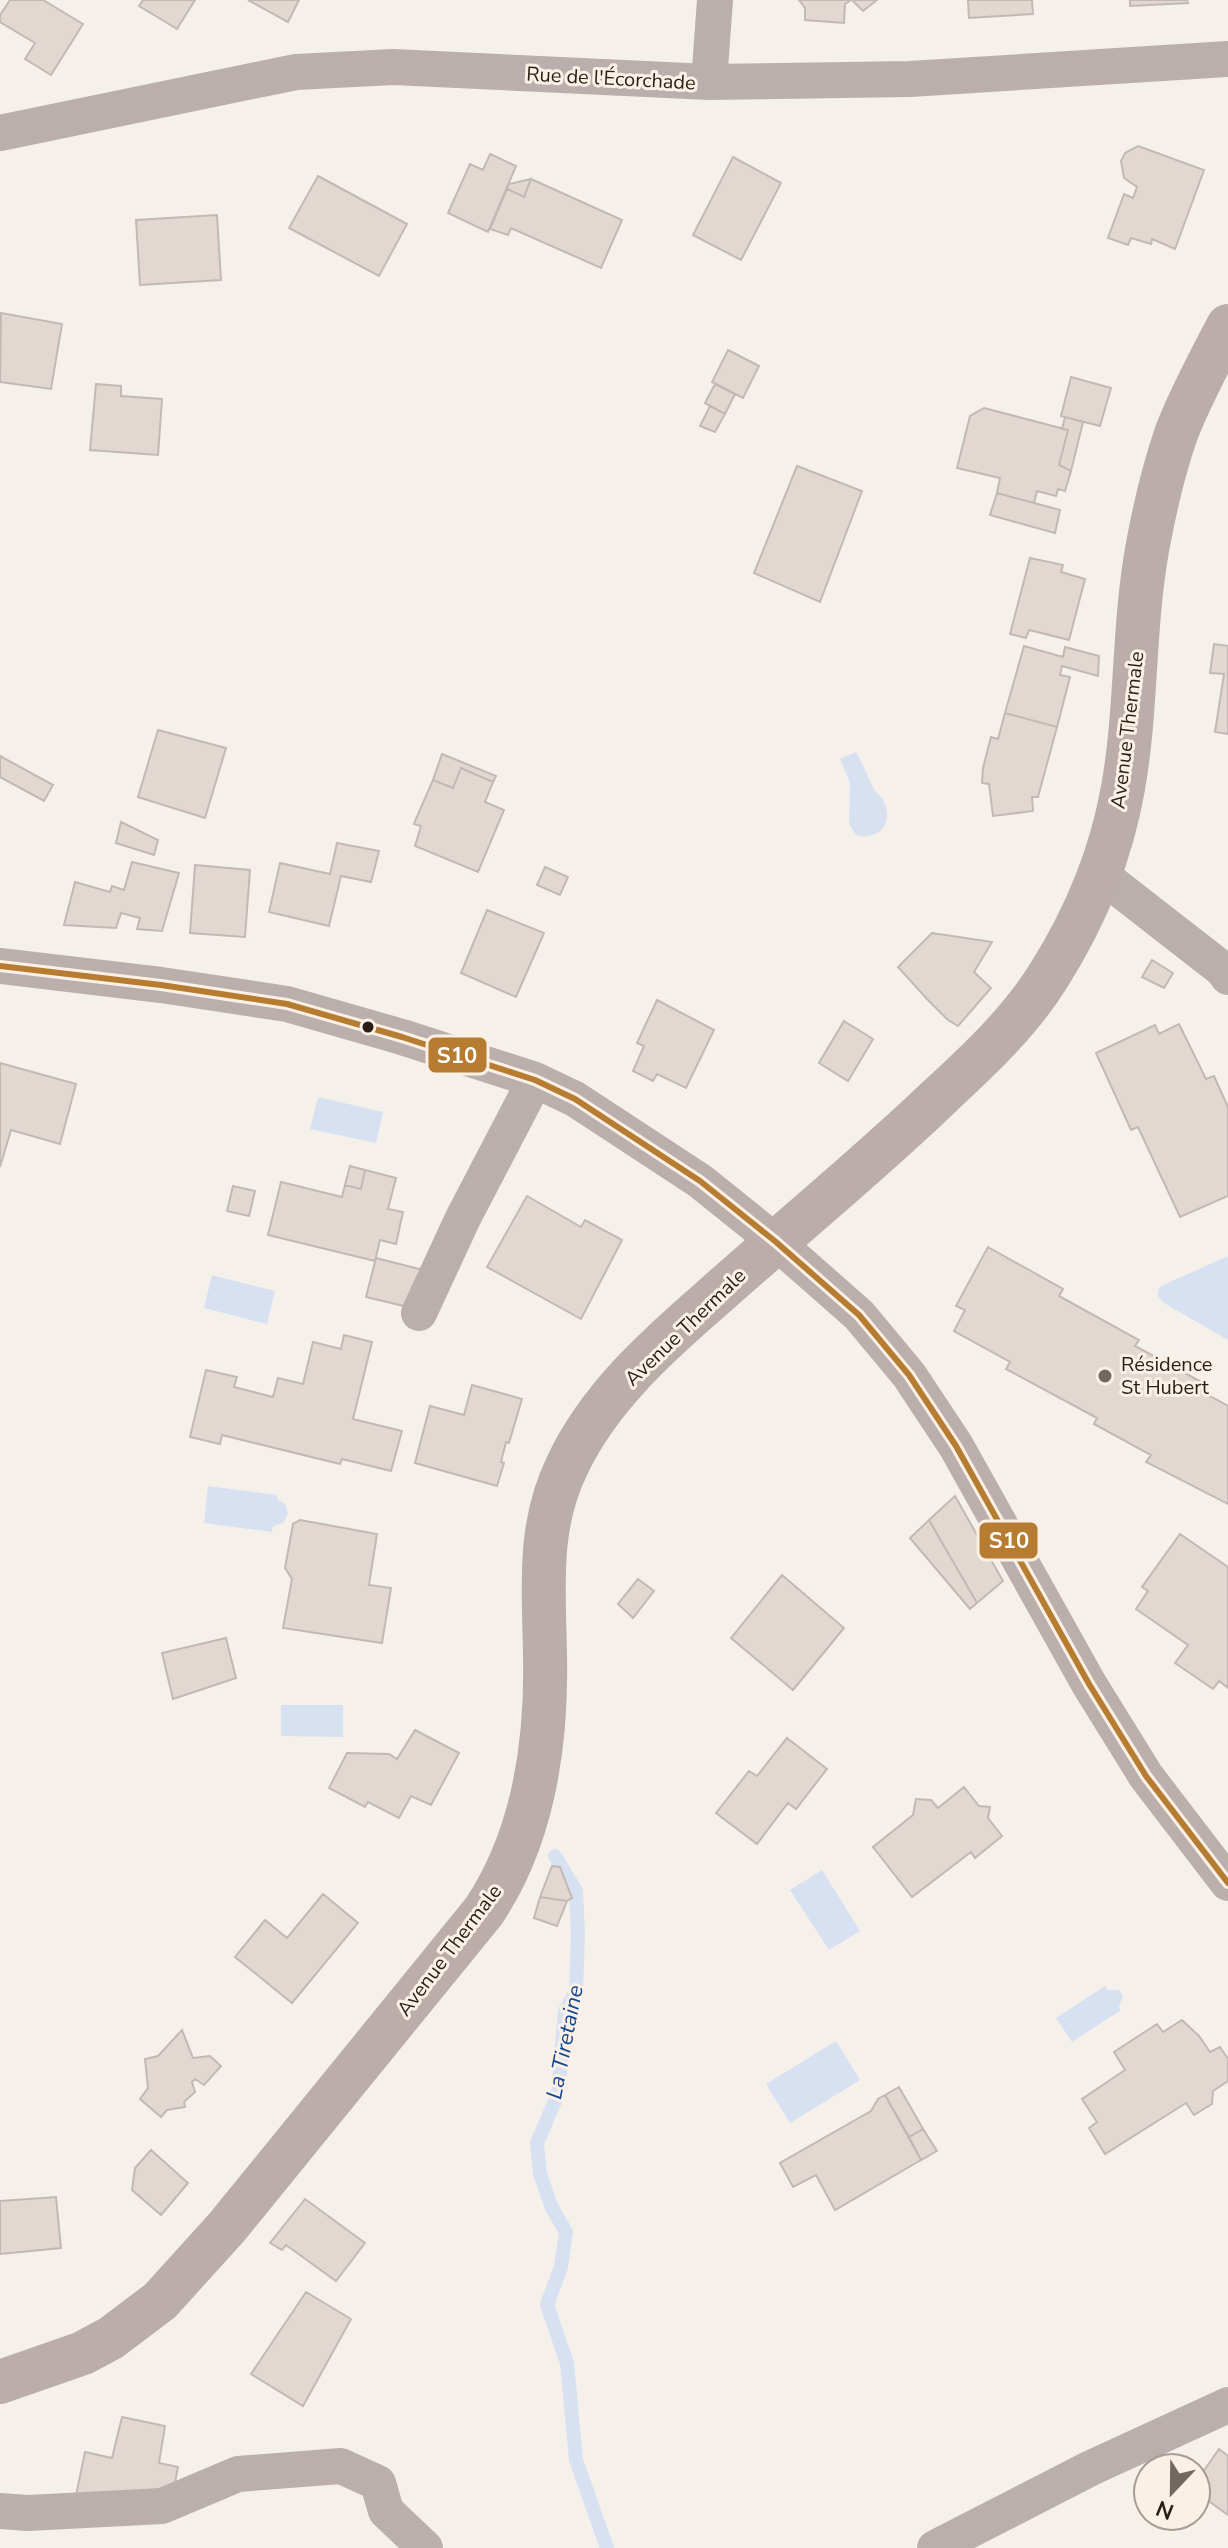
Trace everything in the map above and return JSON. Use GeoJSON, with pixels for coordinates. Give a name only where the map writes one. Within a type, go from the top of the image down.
{"type":"FeatureCollection","features":[{"type":"Feature","properties":{"kind":"main road","name":"Avenue Thermale"},"geometry":{"type":"LineString","coordinates":[[0,2382],[83,2353],[111,2338],[160,2301],[312,2125],[496,1893],[520,1839],[538,1771],[545,1662],[544,1554],[547,1520],[568,1462],[609,1401],[645,1360],[884,1149],[985,1054],[1046,981],[1074,933],[1100,874],[1114,831],[1124,787],[1146,553],[1158,496],[1177,432],[1228,326]]}},
{"type":"Feature","properties":{"kind":"street"},"geometry":{"type":"LineString","coordinates":[[709,82],[715,0]]}},
{"type":"Feature","properties":{"kind":"street","name":"Rue de l'Écorchade"},"geometry":{"type":"LineString","coordinates":[[0,133],[296,72],[393,67],[709,82],[910,79],[1228,59]]}},
{"type":"Feature","properties":{"kind":"street"},"geometry":{"type":"LineString","coordinates":[[1100,874],[1222,969],[1228,977]]}},
{"type":"Feature","properties":{"kind":"street"},"geometry":{"type":"LineString","coordinates":[[0,966],[287,1004],[402,1037],[535,1080],[575,1099],[671,1160],[776,1242],[859,1315],[909,1375],[956,1446],[1089,1684],[1146,1776],[1228,1883]]}},
{"type":"Feature","properties":{"kind":"street"},"geometry":{"type":"LineString","coordinates":[[419,1313],[463,1218],[535,1080]]}},
{"type":"Feature","properties":{"kind":"street"},"geometry":{"type":"LineString","coordinates":[[935,2548],[1091,2468],[1228,2405]]}},
{"type":"Feature","properties":{"kind":"street"},"geometry":{"type":"LineString","coordinates":[[0,2511],[28,2513],[162,2506],[238,2474],[341,2466],[378,2483],[386,2511],[425,2548]]}},
{"type":"Feature","properties":{"kind":"water"},"geometry":{"type":"Polygon","coordinates":[[[856,752],[887,810],[882,829],[864,836],[856,835],[849,824],[850,783],[840,759],[856,752]]]}},
{"type":"Feature","properties":{"kind":"water"},"geometry":{"type":"Polygon","coordinates":[[[318,1097],[383,1112],[376,1143],[310,1129],[318,1097]]]}},
{"type":"Feature","properties":{"kind":"water"},"geometry":{"type":"Polygon","coordinates":[[[1228,1256],[1228,1340],[1164,1303],[1158,1296],[1158,1290],[1228,1256]]]}},
{"type":"Feature","properties":{"kind":"water"},"geometry":{"type":"Polygon","coordinates":[[[212,1275],[275,1291],[267,1324],[204,1308],[212,1275]]]}},
{"type":"Feature","properties":{"kind":"water"},"geometry":{"type":"Polygon","coordinates":[[[208,1486],[277,1495],[277,1499],[285,1504],[288,1514],[283,1523],[273,1526],[272,1532],[204,1523],[208,1486]]]}},
{"type":"Feature","properties":{"kind":"water"},"geometry":{"type":"Polygon","coordinates":[[[281,1705],[343,1705],[343,1737],[281,1736],[281,1705]]]}},
{"type":"Feature","properties":{"kind":"water"},"geometry":{"type":"Polygon","coordinates":[[[822,1870],[860,1931],[829,1950],[790,1890],[822,1870]]]}},
{"type":"Feature","properties":{"kind":"water"},"geometry":{"type":"Polygon","coordinates":[[[1105,1986],[1108,1990],[1119,1990],[1123,1996],[1119,2007],[1121,2010],[1072,2042],[1056,2018],[1105,1986]]]}},
{"type":"Feature","properties":{"kind":"water"},"geometry":{"type":"Polygon","coordinates":[[[836,2041],[860,2080],[790,2123],[766,2084],[836,2041]]]}},
{"type":"Feature","properties":{"kind":"building"},"geometry":{"type":"Polygon","coordinates":[[[10,0],[43,0],[83,24],[51,75],[25,59],[35,43],[0,22],[0,15],[10,0]]]}},
{"type":"Feature","properties":{"kind":"building"},"geometry":{"type":"Polygon","coordinates":[[[143,0],[195,0],[177,29],[139,6],[143,0]]]}},
{"type":"Feature","properties":{"kind":"building"},"geometry":{"type":"Polygon","coordinates":[[[248,0],[299,0],[288,22],[248,0]]]}},
{"type":"Feature","properties":{"kind":"building"},"geometry":{"type":"Polygon","coordinates":[[[799,0],[851,0],[845,4],[844,23],[805,20],[805,8],[799,0]]]}},
{"type":"Feature","properties":{"kind":"building"},"geometry":{"type":"Polygon","coordinates":[[[852,0],[877,0],[863,11],[852,0]]]}},
{"type":"Feature","properties":{"kind":"building"},"geometry":{"type":"Polygon","coordinates":[[[968,0],[1032,0],[1033,14],[969,18],[968,0]]]}},
{"type":"Feature","properties":{"kind":"building"},"geometry":{"type":"Polygon","coordinates":[[[1130,0],[1187,0],[1188,3],[1130,6],[1130,0]]]}},
{"type":"Feature","properties":{"kind":"building"},"geometry":{"type":"Polygon","coordinates":[[[1138,146],[1204,170],[1175,249],[1152,239],[1151,244],[1131,238],[1128,245],[1108,238],[1124,194],[1133,198],[1137,187],[1124,178],[1121,161],[1125,153],[1138,146]]]}},
{"type":"Feature","properties":{"kind":"building"},"geometry":{"type":"Polygon","coordinates":[[[490,154],[516,166],[488,232],[448,213],[470,164],[483,170],[490,154]]]}},
{"type":"Feature","properties":{"kind":"building"},"geometry":{"type":"Polygon","coordinates":[[[733,157],[781,183],[741,260],[693,235],[733,157]]]}},
{"type":"Feature","properties":{"kind":"building"},"geometry":{"type":"Polygon","coordinates":[[[318,176],[407,224],[379,276],[289,228],[318,176]]]}},
{"type":"Feature","properties":{"kind":"building"},"geometry":{"type":"Polygon","coordinates":[[[531,179],[622,220],[601,268],[511,228],[508,235],[490,229],[507,189],[524,197],[531,179]]]}},
{"type":"Feature","properties":{"kind":"building"},"geometry":{"type":"Polygon","coordinates":[[[531,179],[524,197],[507,189],[509,184],[531,179]]]}},
{"type":"Feature","properties":{"kind":"building"},"geometry":{"type":"Polygon","coordinates":[[[217,215],[221,280],[140,285],[136,220],[217,215]]]}},
{"type":"Feature","properties":{"kind":"building"},"geometry":{"type":"Polygon","coordinates":[[[1,313],[62,324],[51,389],[0,382],[1,313]]]}},
{"type":"Feature","properties":{"kind":"building"},"geometry":{"type":"Polygon","coordinates":[[[728,350],[759,366],[743,398],[712,382],[728,350]]]}},
{"type":"Feature","properties":{"kind":"building"},"geometry":{"type":"Polygon","coordinates":[[[1071,377],[1111,388],[1100,426],[1061,416],[1071,377]]]}},
{"type":"Feature","properties":{"kind":"building"},"geometry":{"type":"Polygon","coordinates":[[[96,384],[121,386],[121,396],[162,399],[158,455],[90,450],[96,384]]]}},
{"type":"Feature","properties":{"kind":"building"},"geometry":{"type":"Polygon","coordinates":[[[715,384],[735,394],[725,414],[705,403],[715,384]]]}},
{"type":"Feature","properties":{"kind":"building"},"geometry":{"type":"Polygon","coordinates":[[[710,406],[725,414],[715,432],[700,426],[710,406]]]}},
{"type":"Feature","properties":{"kind":"building"},"geometry":{"type":"Polygon","coordinates":[[[984,408],[1068,430],[1059,465],[1071,471],[1065,491],[1058,489],[1056,496],[1037,491],[1034,503],[997,493],[1000,478],[957,468],[970,416],[984,408]]]}},
{"type":"Feature","properties":{"kind":"building"},"geometry":{"type":"Polygon","coordinates":[[[1065,417],[1083,422],[1071,471],[1059,465],[1068,430],[1062,429],[1065,417]]]}},
{"type":"Feature","properties":{"kind":"building"},"geometry":{"type":"Polygon","coordinates":[[[797,466],[862,491],[820,602],[754,573],[797,466]]]}},
{"type":"Feature","properties":{"kind":"building"},"geometry":{"type":"Polygon","coordinates":[[[997,493],[1060,510],[1055,533],[990,515],[997,493]]]}},
{"type":"Feature","properties":{"kind":"building"},"geometry":{"type":"Polygon","coordinates":[[[1030,558],[1063,565],[1061,572],[1085,579],[1069,640],[1029,630],[1026,638],[1010,634],[1030,558]]]}},
{"type":"Feature","properties":{"kind":"building"},"geometry":{"type":"Polygon","coordinates":[[[1214,644],[1228,646],[1228,734],[1215,732],[1224,674],[1210,673],[1214,644]]]}},
{"type":"Feature","properties":{"kind":"building"},"geometry":{"type":"Polygon","coordinates":[[[1024,646],[1063,657],[1065,647],[1099,656],[1098,676],[1062,666],[1060,675],[1070,677],[1057,727],[1005,713],[1024,646]]]}},
{"type":"Feature","properties":{"kind":"building"},"geometry":{"type":"Polygon","coordinates":[[[1005,713],[1057,727],[1038,797],[1032,797],[1033,811],[993,816],[989,784],[982,783],[983,768],[991,737],[998,739],[1005,713]]]}},
{"type":"Feature","properties":{"kind":"building"},"geometry":{"type":"Polygon","coordinates":[[[158,730],[226,748],[205,818],[138,797],[158,730]]]}},
{"type":"Feature","properties":{"kind":"building"},"geometry":{"type":"Polygon","coordinates":[[[442,754],[496,776],[493,782],[461,768],[453,788],[433,780],[442,754]]]}},
{"type":"Feature","properties":{"kind":"building"},"geometry":{"type":"Polygon","coordinates":[[[0,756],[53,785],[44,801],[0,777],[0,756]]]}},
{"type":"Feature","properties":{"kind":"building"},"geometry":{"type":"Polygon","coordinates":[[[461,768],[493,782],[485,802],[504,810],[478,872],[415,846],[421,826],[414,824],[433,780],[453,788],[461,768]]]}},
{"type":"Feature","properties":{"kind":"building"},"geometry":{"type":"Polygon","coordinates":[[[121,822],[158,840],[154,855],[116,843],[121,822]]]}},
{"type":"Feature","properties":{"kind":"building"},"geometry":{"type":"Polygon","coordinates":[[[337,843],[379,851],[371,882],[341,876],[329,926],[269,912],[280,863],[330,874],[337,843]]]}},
{"type":"Feature","properties":{"kind":"building"},"geometry":{"type":"Polygon","coordinates":[[[132,862],[179,873],[162,931],[137,929],[140,918],[121,913],[116,928],[64,925],[75,882],[110,892],[112,886],[124,890],[132,862]]]}},
{"type":"Feature","properties":{"kind":"building"},"geometry":{"type":"Polygon","coordinates":[[[195,865],[250,870],[245,937],[190,933],[195,865]]]}},
{"type":"Feature","properties":{"kind":"building"},"geometry":{"type":"Polygon","coordinates":[[[545,867],[568,877],[560,895],[537,885],[545,867]]]}},
{"type":"Feature","properties":{"kind":"building"},"geometry":{"type":"Polygon","coordinates":[[[487,910],[544,933],[516,997],[461,973],[487,910]]]}},
{"type":"Feature","properties":{"kind":"building"},"geometry":{"type":"Polygon","coordinates":[[[932,933],[992,942],[974,972],[991,988],[958,1026],[948,1020],[898,967],[932,933]]]}},
{"type":"Feature","properties":{"kind":"building"},"geometry":{"type":"Polygon","coordinates":[[[1152,960],[1173,973],[1164,988],[1142,977],[1152,960]]]}},
{"type":"Feature","properties":{"kind":"building"},"geometry":{"type":"Polygon","coordinates":[[[657,1000],[714,1030],[686,1088],[657,1074],[653,1081],[633,1071],[644,1046],[637,1043],[657,1000]]]}},
{"type":"Feature","properties":{"kind":"building"},"geometry":{"type":"Polygon","coordinates":[[[844,1021],[873,1039],[848,1081],[819,1063],[844,1021]]]}},
{"type":"Feature","properties":{"kind":"building"},"geometry":{"type":"Polygon","coordinates":[[[1179,1024],[1206,1079],[1214,1076],[1228,1107],[1228,1196],[1180,1217],[1138,1127],[1131,1130],[1096,1053],[1155,1025],[1159,1034],[1179,1024]]]}},
{"type":"Feature","properties":{"kind":"building"},"geometry":{"type":"Polygon","coordinates":[[[0,1063],[76,1084],[60,1144],[11,1130],[0,1167],[0,1063]]]}},
{"type":"Feature","properties":{"kind":"building"},"geometry":{"type":"Polygon","coordinates":[[[350,1166],[365,1170],[361,1189],[345,1185],[350,1166]]]}},
{"type":"Feature","properties":{"kind":"building"},"geometry":{"type":"Polygon","coordinates":[[[365,1170],[396,1178],[388,1209],[403,1212],[396,1244],[380,1240],[375,1261],[268,1235],[281,1182],[342,1197],[345,1185],[361,1189],[365,1170]]]}},
{"type":"Feature","properties":{"kind":"building"},"geometry":{"type":"Polygon","coordinates":[[[233,1186],[255,1191],[249,1216],[227,1211],[233,1186]]]}},
{"type":"Feature","properties":{"kind":"building"},"geometry":{"type":"Polygon","coordinates":[[[527,1196],[581,1227],[585,1220],[622,1240],[581,1319],[487,1267],[527,1196]]]}},
{"type":"Feature","properties":{"kind":"building","name":"Résidence St Hubert"},"geometry":{"type":"Polygon","coordinates":[[[988,1247],[1063,1289],[1059,1296],[1139,1340],[1135,1346],[1205,1384],[1201,1391],[1228,1406],[1228,1504],[1146,1462],[1151,1455],[1094,1424],[1097,1418],[1006,1369],[1010,1362],[954,1331],[965,1310],[956,1306],[988,1247]]]}},
{"type":"Feature","properties":{"kind":"building"},"geometry":{"type":"Polygon","coordinates":[[[376,1258],[423,1270],[404,1306],[366,1297],[376,1258]]]}},
{"type":"Feature","properties":{"kind":"building"},"geometry":{"type":"Polygon","coordinates":[[[344,1335],[372,1342],[353,1419],[402,1431],[391,1471],[342,1459],[340,1464],[222,1435],[220,1444],[190,1437],[206,1370],[237,1377],[234,1387],[273,1397],[278,1378],[303,1384],[313,1342],[341,1349],[344,1335]]]}},
{"type":"Feature","properties":{"kind":"building"},"geometry":{"type":"Polygon","coordinates":[[[472,1385],[522,1399],[509,1443],[506,1442],[497,1486],[415,1463],[430,1406],[464,1415],[472,1385]]]}},
{"type":"Feature","properties":{"kind":"building"},"geometry":{"type":"Polygon","coordinates":[[[955,1496],[1003,1581],[977,1603],[929,1520],[955,1496]]]}},
{"type":"Feature","properties":{"kind":"building"},"geometry":{"type":"Polygon","coordinates":[[[300,1520],[377,1534],[369,1585],[391,1588],[382,1643],[283,1628],[292,1579],[285,1568],[293,1524],[300,1520]]]}},
{"type":"Feature","properties":{"kind":"building"},"geometry":{"type":"Polygon","coordinates":[[[929,1520],[977,1603],[970,1609],[910,1538],[929,1520]]]}},
{"type":"Feature","properties":{"kind":"building"},"geometry":{"type":"Polygon","coordinates":[[[1180,1534],[1228,1567],[1228,1688],[1219,1681],[1213,1689],[1175,1663],[1188,1645],[1136,1609],[1148,1591],[1142,1587],[1180,1534]]]}},
{"type":"Feature","properties":{"kind":"building"},"geometry":{"type":"Polygon","coordinates":[[[782,1575],[844,1628],[793,1690],[731,1638],[782,1575]]]}},
{"type":"Feature","properties":{"kind":"building"},"geometry":{"type":"Polygon","coordinates":[[[638,1579],[654,1591],[633,1618],[618,1604],[638,1579]]]}},
{"type":"Feature","properties":{"kind":"building"},"geometry":{"type":"Polygon","coordinates":[[[226,1638],[236,1678],[173,1699],[162,1653],[226,1638]]]}},
{"type":"Feature","properties":{"kind":"building"},"geometry":{"type":"Polygon","coordinates":[[[415,1730],[459,1753],[431,1805],[411,1796],[399,1818],[368,1802],[365,1807],[329,1788],[347,1753],[389,1754],[397,1759],[415,1730]]]}},
{"type":"Feature","properties":{"kind":"building"},"geometry":{"type":"Polygon","coordinates":[[[787,1738],[827,1769],[796,1809],[788,1803],[757,1844],[716,1813],[749,1771],[757,1776],[787,1738]]]}},
{"type":"Feature","properties":{"kind":"building"},"geometry":{"type":"Polygon","coordinates":[[[964,1787],[979,1806],[990,1807],[988,1818],[1002,1836],[975,1858],[971,1852],[912,1897],[873,1847],[913,1815],[916,1799],[931,1800],[938,1808],[964,1787]]]}},
{"type":"Feature","properties":{"kind":"building"},"geometry":{"type":"Polygon","coordinates":[[[552,1866],[560,1867],[572,1898],[567,1901],[540,1897],[552,1866]]]}},
{"type":"Feature","properties":{"kind":"building"},"geometry":{"type":"Polygon","coordinates":[[[323,1894],[358,1923],[292,2003],[235,1957],[265,1920],[287,1938],[323,1894]]]}},
{"type":"Feature","properties":{"kind":"building"},"geometry":{"type":"Polygon","coordinates":[[[540,1897],[567,1901],[557,1926],[534,1918],[540,1897]]]}},
{"type":"Feature","properties":{"kind":"building"},"geometry":{"type":"Polygon","coordinates":[[[1182,2020],[1210,2052],[1220,2047],[1228,2059],[1228,2081],[1213,2091],[1212,2104],[1194,2115],[1186,2103],[1105,2154],[1089,2128],[1097,2122],[1082,2099],[1125,2070],[1114,2052],[1157,2024],[1163,2032],[1182,2020]]]}},
{"type":"Feature","properties":{"kind":"building"},"geometry":{"type":"Polygon","coordinates":[[[182,2030],[193,2058],[210,2056],[221,2066],[204,2085],[195,2079],[192,2082],[195,2092],[184,2102],[185,2107],[167,2110],[161,2117],[140,2099],[148,2088],[145,2059],[158,2056],[182,2030]]]}},
{"type":"Feature","properties":{"kind":"building"},"geometry":{"type":"Polygon","coordinates":[[[899,2087],[923,2129],[909,2137],[885,2095],[899,2087]]]}},
{"type":"Feature","properties":{"kind":"building"},"geometry":{"type":"Polygon","coordinates":[[[885,2095],[921,2160],[835,2210],[816,2175],[793,2187],[780,2163],[871,2111],[878,2099],[885,2095]]]}},
{"type":"Feature","properties":{"kind":"building"},"geometry":{"type":"Polygon","coordinates":[[[923,2129],[937,2151],[921,2160],[909,2137],[923,2129]]]}},
{"type":"Feature","properties":{"kind":"building"},"geometry":{"type":"Polygon","coordinates":[[[151,2150],[188,2183],[161,2215],[132,2190],[135,2168],[151,2150]]]}},
{"type":"Feature","properties":{"kind":"building"},"geometry":{"type":"Polygon","coordinates":[[[56,2197],[61,2248],[0,2254],[0,2201],[56,2197]]]}},
{"type":"Feature","properties":{"kind":"building"},"geometry":{"type":"Polygon","coordinates":[[[305,2199],[365,2243],[336,2281],[286,2245],[282,2250],[270,2243],[305,2199]]]}},
{"type":"Feature","properties":{"kind":"building"},"geometry":{"type":"Polygon","coordinates":[[[306,2292],[351,2319],[303,2406],[251,2374],[306,2292]]]}},
{"type":"Feature","properties":{"kind":"building"},"geometry":{"type":"Polygon","coordinates":[[[122,2417],[165,2426],[159,2463],[178,2467],[174,2487],[75,2500],[85,2452],[112,2458],[122,2417]]]}},
{"type":"Feature","properties":{"kind":"building"},"geometry":{"type":"Polygon","coordinates":[[[1219,2449],[1228,2456],[1228,2515],[1212,2504],[1212,2459],[1219,2449]]]}},
{"type":"Feature","properties":{"kind":"waterway","name":"La Tiretaine"},"geometry":{"type":"LineString","coordinates":[[555,1856],[576,1891],[578,1933],[576,1992],[565,2011],[558,2094],[537,2143],[540,2174],[552,2208],[566,2232],[561,2267],[547,2305],[567,2363],[576,2460],[607,2548]]}},
{"type":"Feature","properties":{"kind":"transit line","name":"S10"},"geometry":{"type":"LineString","coordinates":[[0,966],[287,1004],[402,1037],[535,1080],[575,1099],[700,1181],[859,1315],[909,1375],[956,1446],[1089,1684],[1146,1776],[1228,1883]]}},
{"type":"Feature","properties":{"kind":"place","name":"Résidence St Hubert"},"geometry":{"type":"Point","coordinates":[1105,1376]}}]}
